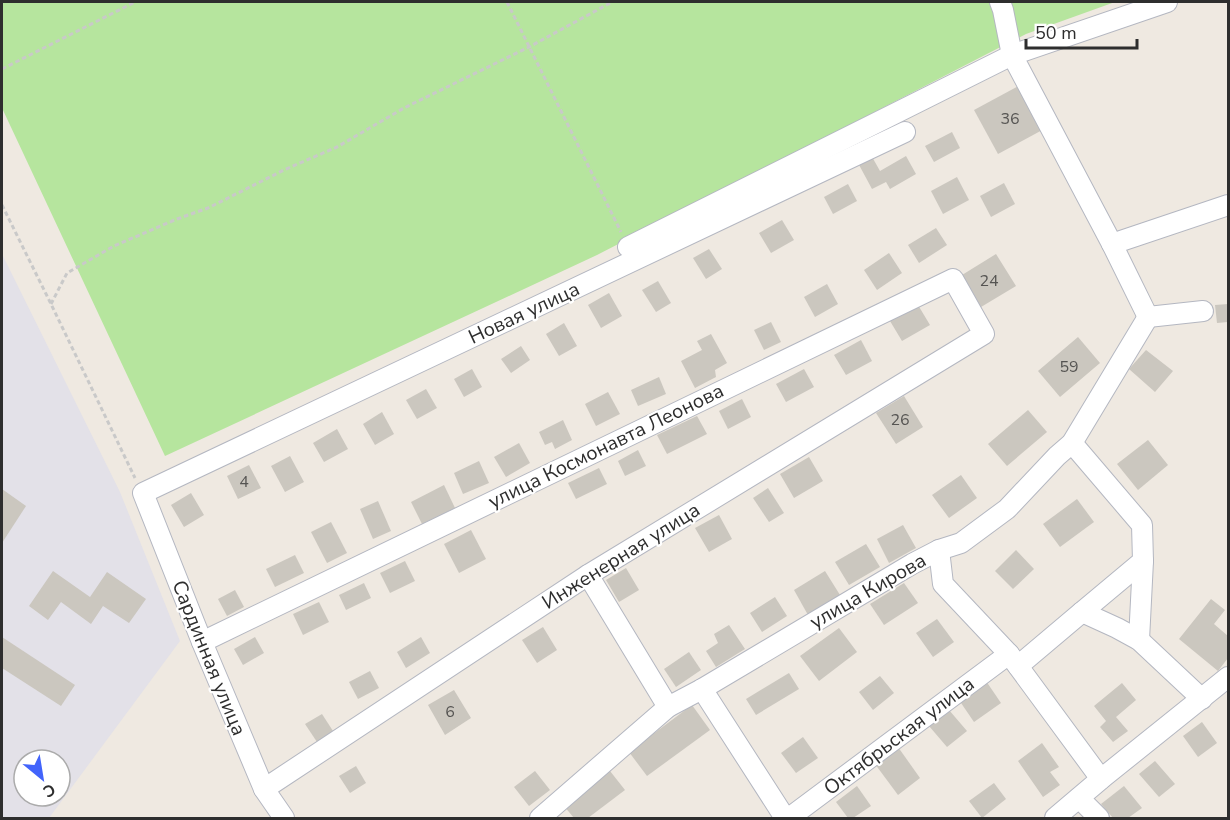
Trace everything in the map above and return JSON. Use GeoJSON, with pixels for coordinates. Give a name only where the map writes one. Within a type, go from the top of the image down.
{"type":"FeatureCollection","features":[{"type":"Feature","properties":{"kind":"street"},"geometry":{"type":"LineString","coordinates":[[1000,2],[1012,55],[1148,317],[1203,311]]}},
{"type":"Feature","properties":{"kind":"street"},"geometry":{"type":"LineString","coordinates":[[628,247],[1012,55],[1167,2]]}},
{"type":"Feature","properties":{"kind":"street","name":"Новая улица"},"geometry":{"type":"LineString","coordinates":[[142,493],[905,132]]}},
{"type":"Feature","properties":{"kind":"street"},"geometry":{"type":"LineString","coordinates":[[1112,244],[1228,205]]}},
{"type":"Feature","properties":{"kind":"street","name":"улица Космонавта Леонова"},"geometry":{"type":"LineString","coordinates":[[202,642],[953,279],[984,334]]}},
{"type":"Feature","properties":{"kind":"street","name":"улица Кирова"},"geometry":{"type":"LineString","coordinates":[[540,819],[668,706],[702,689],[912,564],[939,550],[961,543],[1007,509],[1072,443],[1148,317]]}},
{"type":"Feature","properties":{"kind":"street","name":"Инженерная улица"},"geometry":{"type":"LineString","coordinates":[[264,789],[588,575],[984,334]]}},
{"type":"Feature","properties":{"kind":"street"},"geometry":{"type":"LineString","coordinates":[[1072,443],[1142,525],[1143,561],[1139,640]]}},
{"type":"Feature","properties":{"kind":"street","name":"Сардинная улица"},"geometry":{"type":"LineString","coordinates":[[142,493],[264,789],[284,819]]}},
{"type":"Feature","properties":{"kind":"street"},"geometry":{"type":"LineString","coordinates":[[939,550],[943,584],[1013,660],[1101,779]]}},
{"type":"Feature","properties":{"kind":"street","name":"Октябрьская улица"},"geometry":{"type":"LineString","coordinates":[[787,819],[1082,612],[1143,561]]}},
{"type":"Feature","properties":{"kind":"street"},"geometry":{"type":"LineString","coordinates":[[588,575],[668,706]]}},
{"type":"Feature","properties":{"kind":"street"},"geometry":{"type":"LineString","coordinates":[[1082,612],[1139,640],[1202,699]]}},
{"type":"Feature","properties":{"kind":"street"},"geometry":{"type":"LineString","coordinates":[[1055,819],[1228,677]]}},
{"type":"Feature","properties":{"kind":"street"},"geometry":{"type":"LineString","coordinates":[[702,689],[787,819]]}},
{"type":"Feature","properties":{"kind":"street"},"geometry":{"type":"LineString","coordinates":[[1079,798],[1099,819]]}},
{"type":"Feature","properties":{"kind":"path"},"geometry":{"type":"LineString","coordinates":[[2,69],[135,2]]}},
{"type":"Feature","properties":{"kind":"path"},"geometry":{"type":"LineString","coordinates":[[507,2],[628,247]]}},
{"type":"Feature","properties":{"kind":"path"},"geometry":{"type":"LineString","coordinates":[[51,304],[67,273],[114,246],[208,208],[284,170],[337,147],[404,108],[529,47],[612,2]]}},
{"type":"Feature","properties":{"kind":"path"},"geometry":{"type":"LineString","coordinates":[[2,205],[142,493]]}},
{"type":"Feature","properties":{"kind":"shaded area"},"geometry":{"type":"Polygon","coordinates":[[[2,254],[120,492],[180,641],[72,787],[72,748],[12,748],[12,808],[56,808],[49,818],[2,818],[2,254]]]}},
{"type":"Feature","properties":{"kind":"green space"},"geometry":{"type":"Polygon","coordinates":[[[2,2],[1115,2],[1026,34],[597,255],[165,456],[2,108],[2,2]]]}},
{"type":"Feature","properties":{"kind":"building"},"geometry":{"type":"Polygon","coordinates":[[[1022,84],[1046,128],[998,154],[974,110],[1022,84]]]}},
{"type":"Feature","properties":{"kind":"building"},"geometry":{"type":"Polygon","coordinates":[[[952,132],[960,148],[934,162],[925,146],[952,132]]]}},
{"type":"Feature","properties":{"kind":"building"},"geometry":{"type":"Polygon","coordinates":[[[871,155],[880,171],[906,156],[916,174],[890,189],[886,182],[872,189],[858,163],[871,155]]]}},
{"type":"Feature","properties":{"kind":"building"},"geometry":{"type":"Polygon","coordinates":[[[957,177],[969,200],[943,214],[931,191],[957,177]]]}},
{"type":"Feature","properties":{"kind":"building"},"geometry":{"type":"Polygon","coordinates":[[[1004,183],[1015,204],[991,217],[980,196],[1004,183]]]}},
{"type":"Feature","properties":{"kind":"building"},"geometry":{"type":"Polygon","coordinates":[[[848,184],[857,201],[833,214],[824,197],[848,184]]]}},
{"type":"Feature","properties":{"kind":"building"},"geometry":{"type":"Polygon","coordinates":[[[782,220],[794,240],[771,253],[759,233],[782,220]]]}},
{"type":"Feature","properties":{"kind":"building"},"geometry":{"type":"Polygon","coordinates":[[[936,228],[947,245],[919,263],[908,245],[936,228]]]}},
{"type":"Feature","properties":{"kind":"building"},"geometry":{"type":"Polygon","coordinates":[[[709,249],[722,269],[706,279],[693,258],[709,249]]]}},
{"type":"Feature","properties":{"kind":"building"},"geometry":{"type":"Polygon","coordinates":[[[889,253],[902,273],[877,290],[864,270],[889,253]]]}},
{"type":"Feature","properties":{"kind":"building"},"geometry":{"type":"Polygon","coordinates":[[[996,254],[1016,286],[981,307],[962,275],[996,254]]]}},
{"type":"Feature","properties":{"kind":"building"},"geometry":{"type":"Polygon","coordinates":[[[658,281],[671,303],[656,312],[642,290],[658,281]]]}},
{"type":"Feature","properties":{"kind":"building"},"geometry":{"type":"Polygon","coordinates":[[[827,284],[838,304],[815,317],[804,297],[827,284]]]}},
{"type":"Feature","properties":{"kind":"building"},"geometry":{"type":"Polygon","coordinates":[[[609,293],[622,316],[601,328],[588,305],[609,293]]]}},
{"type":"Feature","properties":{"kind":"building"},"geometry":{"type":"Polygon","coordinates":[[[1228,304],[1228,322],[1217,323],[1215,305],[1228,304]]]}},
{"type":"Feature","properties":{"kind":"building"},"geometry":{"type":"Polygon","coordinates":[[[918,305],[930,325],[902,341],[890,321],[918,305]]]}},
{"type":"Feature","properties":{"kind":"building"},"geometry":{"type":"Polygon","coordinates":[[[771,322],[781,342],[764,350],[754,330],[771,322]]]}},
{"type":"Feature","properties":{"kind":"building"},"geometry":{"type":"Polygon","coordinates":[[[564,323],[577,346],[559,356],[546,334],[564,323]]]}},
{"type":"Feature","properties":{"kind":"building"},"geometry":{"type":"Polygon","coordinates":[[[711,334],[727,363],[715,370],[716,377],[695,388],[681,361],[702,350],[697,341],[711,334]]]}},
{"type":"Feature","properties":{"kind":"building"},"geometry":{"type":"Polygon","coordinates":[[[1078,337],[1100,363],[1060,397],[1038,371],[1078,337]]]}},
{"type":"Feature","properties":{"kind":"building"},"geometry":{"type":"Polygon","coordinates":[[[861,340],[872,361],[846,375],[834,355],[861,340]]]}},
{"type":"Feature","properties":{"kind":"building"},"geometry":{"type":"Polygon","coordinates":[[[521,346],[530,360],[511,373],[501,359],[521,346]]]}},
{"type":"Feature","properties":{"kind":"building"},"geometry":{"type":"Polygon","coordinates":[[[1146,350],[1173,371],[1155,392],[1129,369],[1146,350]]]}},
{"type":"Feature","properties":{"kind":"building"},"geometry":{"type":"Polygon","coordinates":[[[472,369],[482,387],[464,397],[454,379],[472,369]]]}},
{"type":"Feature","properties":{"kind":"building"},"geometry":{"type":"Polygon","coordinates":[[[804,369],[814,387],[786,402],[776,384],[804,369]]]}},
{"type":"Feature","properties":{"kind":"building"},"geometry":{"type":"Polygon","coordinates":[[[659,377],[666,394],[638,406],[631,390],[659,377]]]}},
{"type":"Feature","properties":{"kind":"building"},"geometry":{"type":"Polygon","coordinates":[[[426,389],[437,408],[417,419],[406,400],[426,389]]]}},
{"type":"Feature","properties":{"kind":"building"},"geometry":{"type":"Polygon","coordinates":[[[608,392],[620,414],[596,426],[585,404],[608,392]]]}},
{"type":"Feature","properties":{"kind":"building"},"geometry":{"type":"Polygon","coordinates":[[[904,396],[923,427],[896,444],[876,413],[904,396]]]}},
{"type":"Feature","properties":{"kind":"building"},"geometry":{"type":"Polygon","coordinates":[[[742,399],[751,417],[728,429],[719,411],[742,399]]]}},
{"type":"Feature","properties":{"kind":"building"},"geometry":{"type":"Polygon","coordinates":[[[1028,410],[1047,432],[1007,466],[988,444],[1028,410]]]}},
{"type":"Feature","properties":{"kind":"building"},"geometry":{"type":"Polygon","coordinates":[[[382,412],[394,434],[375,445],[363,424],[382,412]]]}},
{"type":"Feature","properties":{"kind":"building"},"geometry":{"type":"Polygon","coordinates":[[[697,416],[707,434],[667,454],[657,435],[697,416]]]}},
{"type":"Feature","properties":{"kind":"building"},"geometry":{"type":"Polygon","coordinates":[[[563,420],[572,440],[555,449],[552,442],[545,445],[539,432],[563,420]]]}},
{"type":"Feature","properties":{"kind":"building"},"geometry":{"type":"Polygon","coordinates":[[[337,429],[348,449],[324,462],[313,443],[337,429]]]}},
{"type":"Feature","properties":{"kind":"building"},"geometry":{"type":"Polygon","coordinates":[[[1148,440],[1168,465],[1138,490],[1117,464],[1148,440]]]}},
{"type":"Feature","properties":{"kind":"building"},"geometry":{"type":"Polygon","coordinates":[[[519,443],[530,463],[506,477],[494,457],[519,443]]]}},
{"type":"Feature","properties":{"kind":"building"},"geometry":{"type":"Polygon","coordinates":[[[638,450],[646,466],[625,476],[618,461],[638,450]]]}},
{"type":"Feature","properties":{"kind":"building"},"geometry":{"type":"Polygon","coordinates":[[[290,456],[304,482],[285,492],[271,466],[290,456]]]}},
{"type":"Feature","properties":{"kind":"building"},"geometry":{"type":"Polygon","coordinates":[[[809,457],[823,481],[794,498],[780,474],[809,457]]]}},
{"type":"Feature","properties":{"kind":"building"},"geometry":{"type":"Polygon","coordinates":[[[479,461],[489,483],[463,494],[454,473],[479,461]]]}},
{"type":"Feature","properties":{"kind":"building"},"geometry":{"type":"Polygon","coordinates":[[[249,465],[261,488],[238,499],[227,476],[249,465]]]}},
{"type":"Feature","properties":{"kind":"building"},"geometry":{"type":"Polygon","coordinates":[[[599,468],[607,484],[576,499],[568,483],[599,468]]]}},
{"type":"Feature","properties":{"kind":"building"},"geometry":{"type":"Polygon","coordinates":[[[961,475],[977,498],[949,518],[932,495],[961,475]]]}},
{"type":"Feature","properties":{"kind":"building"},"geometry":{"type":"Polygon","coordinates":[[[444,485],[455,508],[422,524],[411,502],[444,485]]]}},
{"type":"Feature","properties":{"kind":"building"},"geometry":{"type":"Polygon","coordinates":[[[768,488],[784,513],[769,522],[753,498],[768,488]]]}},
{"type":"Feature","properties":{"kind":"building"},"geometry":{"type":"Polygon","coordinates":[[[2,489],[26,506],[2,543],[2,489]]]}},
{"type":"Feature","properties":{"kind":"building"},"geometry":{"type":"Polygon","coordinates":[[[191,493],[204,515],[184,527],[171,505],[191,493]]]}},
{"type":"Feature","properties":{"kind":"building"},"geometry":{"type":"Polygon","coordinates":[[[1077,499],[1094,522],[1060,547],[1043,524],[1077,499]]]}},
{"type":"Feature","properties":{"kind":"building"},"geometry":{"type":"Polygon","coordinates":[[[378,501],[391,531],[373,539],[360,509],[378,501]]]}},
{"type":"Feature","properties":{"kind":"building"},"geometry":{"type":"Polygon","coordinates":[[[719,515],[732,539],[709,552],[695,528],[719,515]]]}},
{"type":"Feature","properties":{"kind":"building"},"geometry":{"type":"Polygon","coordinates":[[[331,522],[347,553],[327,563],[311,532],[331,522]]]}},
{"type":"Feature","properties":{"kind":"building"},"geometry":{"type":"Polygon","coordinates":[[[903,525],[916,548],[889,563],[877,539],[903,525]]]}},
{"type":"Feature","properties":{"kind":"building"},"geometry":{"type":"Polygon","coordinates":[[[471,530],[486,559],[459,573],[444,544],[471,530]]]}},
{"type":"Feature","properties":{"kind":"building"},"geometry":{"type":"Polygon","coordinates":[[[866,544],[880,567],[849,585],[835,562],[866,544]]]}},
{"type":"Feature","properties":{"kind":"building"},"geometry":{"type":"Polygon","coordinates":[[[1016,550],[1034,569],[1013,589],[995,571],[1016,550]]]}},
{"type":"Feature","properties":{"kind":"building"},"geometry":{"type":"Polygon","coordinates":[[[295,555],[304,573],[275,587],[266,569],[295,555]]]}},
{"type":"Feature","properties":{"kind":"building"},"geometry":{"type":"Polygon","coordinates":[[[405,561],[415,581],[390,593],[380,573],[405,561]]]}},
{"type":"Feature","properties":{"kind":"building"},"geometry":{"type":"Polygon","coordinates":[[[626,568],[639,590],[619,602],[606,580],[626,568]]]}},
{"type":"Feature","properties":{"kind":"building"},"geometry":{"type":"Polygon","coordinates":[[[53,571],[90,597],[107,572],[146,599],[129,623],[103,606],[91,624],[61,602],[48,620],[29,606],[53,571]]]}},
{"type":"Feature","properties":{"kind":"building"},"geometry":{"type":"Polygon","coordinates":[[[825,571],[840,595],[808,615],[794,590],[825,571]]]}},
{"type":"Feature","properties":{"kind":"building"},"geometry":{"type":"Polygon","coordinates":[[[364,583],[371,598],[346,610],[339,595],[364,583]]]}},
{"type":"Feature","properties":{"kind":"building"},"geometry":{"type":"Polygon","coordinates":[[[904,583],[918,603],[884,625],[870,604],[904,583]]]}},
{"type":"Feature","properties":{"kind":"building"},"geometry":{"type":"Polygon","coordinates":[[[235,590],[244,607],[227,616],[218,599],[235,590]]]}},
{"type":"Feature","properties":{"kind":"building"},"geometry":{"type":"Polygon","coordinates":[[[775,597],[787,616],[762,632],[750,613],[775,597]]]}},
{"type":"Feature","properties":{"kind":"building"},"geometry":{"type":"Polygon","coordinates":[[[1211,599],[1225,610],[1214,624],[1228,636],[1228,658],[1218,671],[1179,639],[1211,599]]]}},
{"type":"Feature","properties":{"kind":"building"},"geometry":{"type":"Polygon","coordinates":[[[319,602],[329,622],[303,635],[293,614],[319,602]]]}},
{"type":"Feature","properties":{"kind":"building"},"geometry":{"type":"Polygon","coordinates":[[[937,619],[954,642],[933,657],[916,633],[937,619]]]}},
{"type":"Feature","properties":{"kind":"building"},"geometry":{"type":"Polygon","coordinates":[[[729,625],[745,649],[716,667],[706,651],[718,643],[714,634],[729,625]]]}},
{"type":"Feature","properties":{"kind":"building"},"geometry":{"type":"Polygon","coordinates":[[[543,627],[557,650],[537,663],[522,640],[543,627]]]}},
{"type":"Feature","properties":{"kind":"building"},"geometry":{"type":"Polygon","coordinates":[[[839,628],[857,652],[819,681],[800,656],[839,628]]]}},
{"type":"Feature","properties":{"kind":"building"},"geometry":{"type":"Polygon","coordinates":[[[2,637],[75,685],[61,706],[2,668],[2,637]]]}},
{"type":"Feature","properties":{"kind":"building"},"geometry":{"type":"Polygon","coordinates":[[[255,637],[264,653],[243,665],[234,649],[255,637]]]}},
{"type":"Feature","properties":{"kind":"building"},"geometry":{"type":"Polygon","coordinates":[[[421,637],[430,653],[406,668],[397,652],[421,637]]]}},
{"type":"Feature","properties":{"kind":"building"},"geometry":{"type":"Polygon","coordinates":[[[689,652],[701,670],[676,687],[664,669],[689,652]]]}},
{"type":"Feature","properties":{"kind":"building"},"geometry":{"type":"Polygon","coordinates":[[[370,671],[379,688],[358,699],[349,682],[370,671]]]}},
{"type":"Feature","properties":{"kind":"building"},"geometry":{"type":"Polygon","coordinates":[[[789,673],[799,689],[756,715],[746,699],[789,673]]]}},
{"type":"Feature","properties":{"kind":"building"},"geometry":{"type":"Polygon","coordinates":[[[880,676],[894,693],[873,710],[859,692],[880,676]]]}},
{"type":"Feature","properties":{"kind":"building"},"geometry":{"type":"Polygon","coordinates":[[[986,681],[1001,703],[974,722],[959,700],[986,681]]]}},
{"type":"Feature","properties":{"kind":"building"},"geometry":{"type":"Polygon","coordinates":[[[1122,683],[1136,700],[1116,717],[1128,731],[1113,742],[1100,727],[1106,721],[1094,706],[1122,683]]]}},
{"type":"Feature","properties":{"kind":"building"},"geometry":{"type":"Polygon","coordinates":[[[454,690],[471,718],[445,735],[428,705],[454,690]]]}},
{"type":"Feature","properties":{"kind":"building"},"geometry":{"type":"Polygon","coordinates":[[[692,705],[710,730],[647,776],[629,752],[692,705]]]}},
{"type":"Feature","properties":{"kind":"building"},"geometry":{"type":"Polygon","coordinates":[[[949,710],[967,731],[947,747],[929,726],[949,710]]]}},
{"type":"Feature","properties":{"kind":"building"},"geometry":{"type":"Polygon","coordinates":[[[322,714],[333,731],[317,742],[305,724],[322,714]]]}},
{"type":"Feature","properties":{"kind":"building"},"geometry":{"type":"Polygon","coordinates":[[[1202,722],[1217,743],[1198,757],[1183,736],[1202,722]]]}},
{"type":"Feature","properties":{"kind":"building"},"geometry":{"type":"Polygon","coordinates":[[[803,737],[818,758],[796,773],[781,753],[803,737]]]}},
{"type":"Feature","properties":{"kind":"building"},"geometry":{"type":"Polygon","coordinates":[[[1042,743],[1059,767],[1050,772],[1060,785],[1043,797],[1018,761],[1042,743]]]}},
{"type":"Feature","properties":{"kind":"building"},"geometry":{"type":"Polygon","coordinates":[[[898,747],[920,778],[898,795],[875,764],[898,747]]]}},
{"type":"Feature","properties":{"kind":"building"},"geometry":{"type":"Polygon","coordinates":[[[1155,761],[1175,784],[1159,797],[1139,774],[1155,761]]]}},
{"type":"Feature","properties":{"kind":"building"},"geometry":{"type":"Polygon","coordinates":[[[356,766],[366,783],[350,793],[339,776],[356,766]]]}},
{"type":"Feature","properties":{"kind":"building"},"geometry":{"type":"Polygon","coordinates":[[[535,771],[550,790],[529,806],[514,787],[535,771]]]}},
{"type":"Feature","properties":{"kind":"building"},"geometry":{"type":"Polygon","coordinates":[[[610,771],[625,790],[588,818],[574,818],[564,806],[610,771]]]}},
{"type":"Feature","properties":{"kind":"building"},"geometry":{"type":"Polygon","coordinates":[[[994,783],[1006,799],[982,818],[969,801],[994,783]]]}},
{"type":"Feature","properties":{"kind":"building"},"geometry":{"type":"Polygon","coordinates":[[[857,786],[871,806],[853,818],[848,818],[836,802],[857,786]]]}},
{"type":"Feature","properties":{"kind":"building"},"geometry":{"type":"Polygon","coordinates":[[[1124,786],[1142,808],[1128,818],[1113,818],[1101,804],[1124,786]]]}}]}
